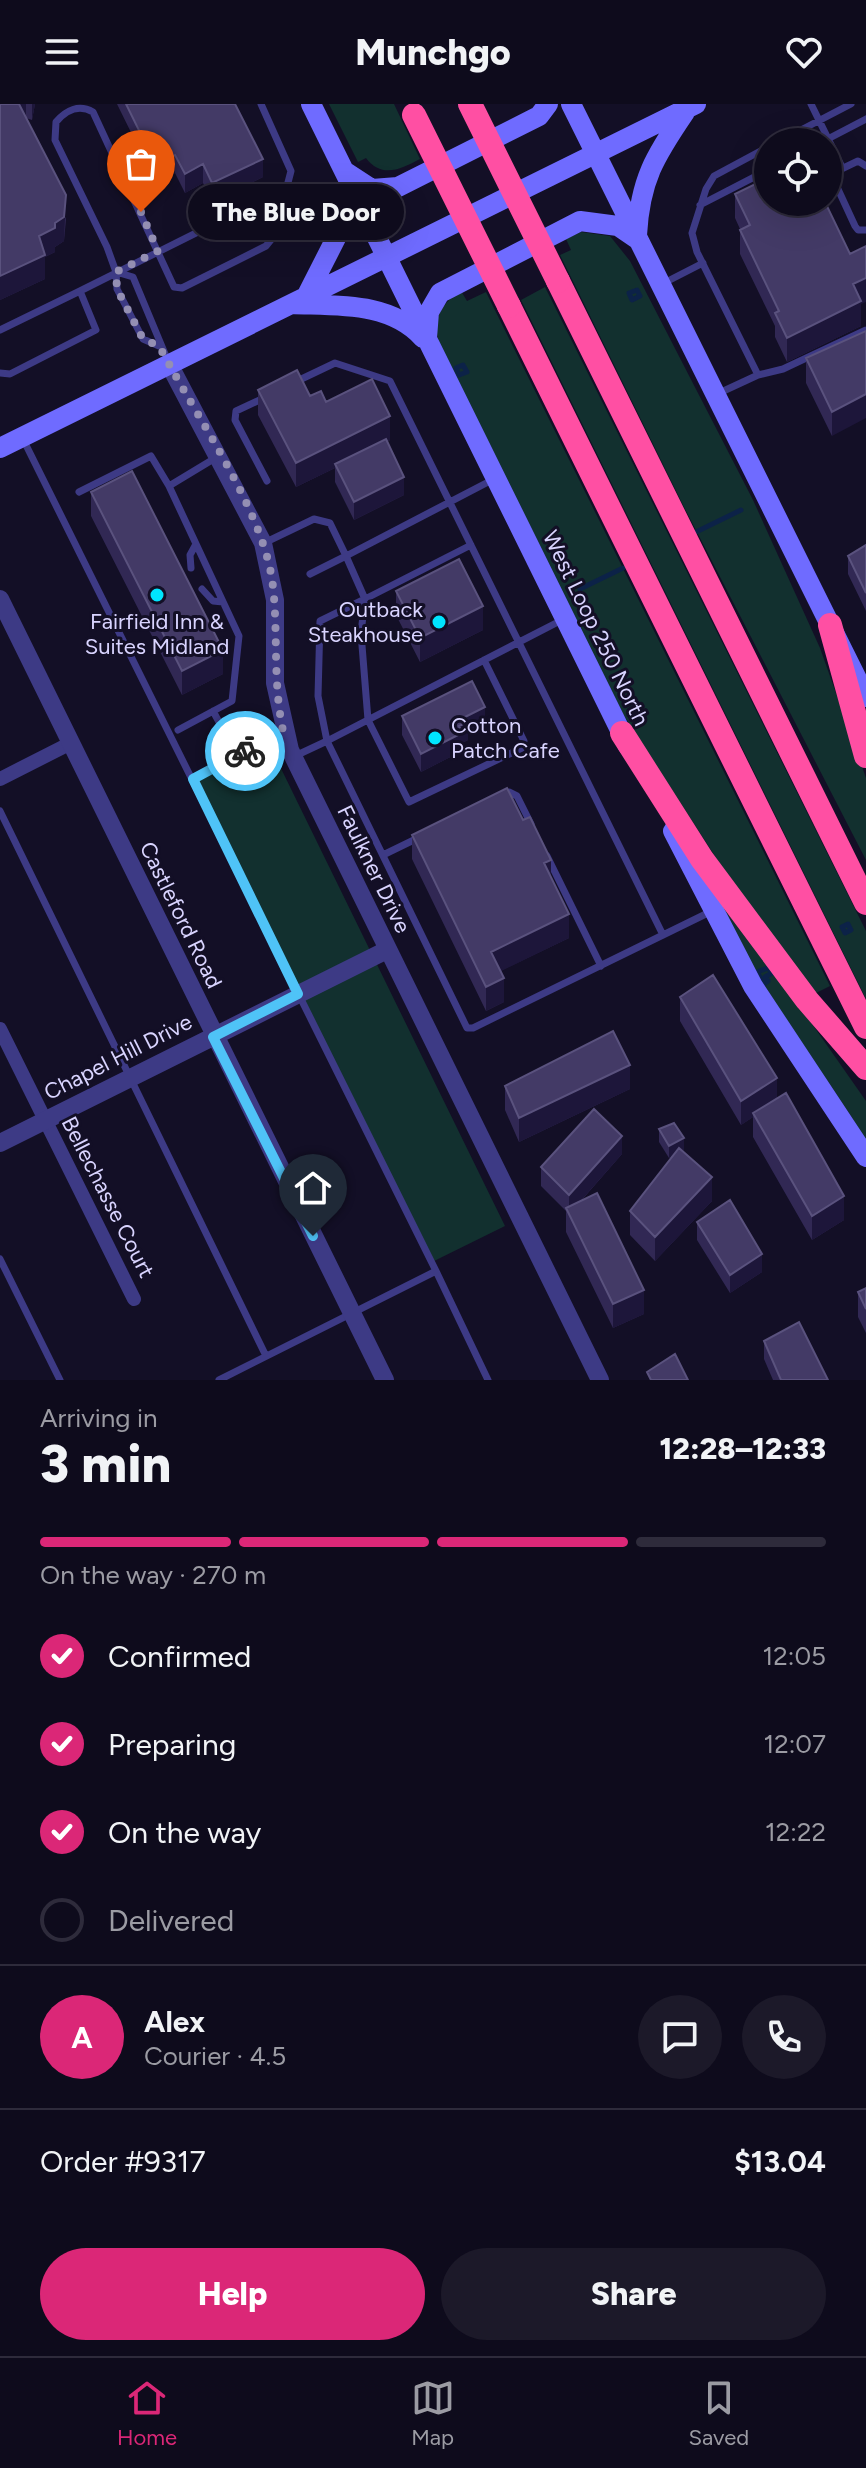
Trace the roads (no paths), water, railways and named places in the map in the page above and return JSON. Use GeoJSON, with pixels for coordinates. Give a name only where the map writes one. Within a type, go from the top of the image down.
{"type":"FeatureCollection","features":[{"type":"Feature","properties":{"kind":"highway"},"geometry":{"type":"LineString","coordinates":[[470,104],[866,903]]}},
{"type":"Feature","properties":{"kind":"highway"},"geometry":{"type":"LineString","coordinates":[[411,109],[866,1027]]}},
{"type":"Feature","properties":{"kind":"highway"},"geometry":{"type":"LineString","coordinates":[[830,625],[866,756]]}},
{"type":"Feature","properties":{"kind":"highway"},"geometry":{"type":"LineString","coordinates":[[622,733],[702,859],[807,1000],[866,1068]]}},
{"type":"Feature","properties":{"kind":"main road","name":"West Loop 250 North"},"geometry":{"type":"LineString","coordinates":[[311,104],[622,733],[753,986],[866,1157]]}},
{"type":"Feature","properties":{"kind":"main road"},"geometry":{"type":"LineString","coordinates":[[308,294],[338,234],[348,178],[372,189],[398,187],[539,116],[548,104]]}},
{"type":"Feature","properties":{"kind":"main road"},"geometry":{"type":"LineString","coordinates":[[571,104],[866,697]]}},
{"type":"Feature","properties":{"kind":"main road"},"geometry":{"type":"LineString","coordinates":[[0,448],[164,355],[287,304],[692,106]]}},
{"type":"Feature","properties":{"kind":"main road"},"geometry":{"type":"LineString","coordinates":[[637,239],[641,189],[653,160],[692,106]]}},
{"type":"Feature","properties":{"kind":"main road"},"geometry":{"type":"LineString","coordinates":[[430,344],[429,312],[440,293],[580,221],[618,226],[637,239]]}},
{"type":"Feature","properties":{"kind":"main road"},"geometry":{"type":"LineString","coordinates":[[287,304],[359,307],[393,316],[416,330],[430,344]]}},
{"type":"Feature","properties":{"kind":"street","name":"Faulkner Drive"},"geometry":{"type":"LineString","coordinates":[[164,355],[263,543],[275,600],[274,670],[283,731],[293,757],[600,1380]]}},
{"type":"Feature","properties":{"kind":"street","name":"Castleford Road"},"geometry":{"type":"LineString","coordinates":[[0,599],[213,1037],[385,1380]]}},
{"type":"Feature","properties":{"kind":"street"},"geometry":{"type":"LineString","coordinates":[[0,779],[71,743]]}},
{"type":"Feature","properties":{"kind":"street","name":"Chapel Hill Drive"},"geometry":{"type":"LineString","coordinates":[[0,1143],[387,950]]}},
{"type":"Feature","properties":{"kind":"street","name":"Bellechasse Court"},"geometry":{"type":"LineString","coordinates":[[0,1029],[134,1299]]}},
{"type":"Feature","properties":{"kind":"lane"},"geometry":{"type":"LineString","coordinates":[[164,355],[143,339],[117,289],[116,272],[55,140],[56,122],[63,113],[75,108],[93,112],[174,287],[182,288],[266,246],[274,236],[291,171],[287,156],[261,104]]}},
{"type":"Feature","properties":{"kind":"lane"},"geometry":{"type":"LineString","coordinates":[[811,104],[821,128]]}},
{"type":"Feature","properties":{"kind":"lane"},"geometry":{"type":"LineString","coordinates":[[805,128],[851,104]]}},
{"type":"Feature","properties":{"kind":"lane"},"geometry":{"type":"LineString","coordinates":[[842,131],[866,119]]}},
{"type":"Feature","properties":{"kind":"lane"},"geometry":{"type":"LineString","coordinates":[[754,155],[714,176],[700,205],[692,233],[703,263],[758,375]]}},
{"type":"Feature","properties":{"kind":"lane"},"geometry":{"type":"LineString","coordinates":[[842,167],[858,161],[866,166]]}},
{"type":"Feature","properties":{"kind":"lane"},"geometry":{"type":"LineString","coordinates":[[700,205],[754,177]]}},
{"type":"Feature","properties":{"kind":"lane"},"geometry":{"type":"LineString","coordinates":[[0,330],[288,187]]}},
{"type":"Feature","properties":{"kind":"lane"},"geometry":{"type":"LineString","coordinates":[[842,200],[858,230],[866,230]]}},
{"type":"Feature","properties":{"kind":"lane"},"geometry":{"type":"LineString","coordinates":[[660,285],[703,263]]}},
{"type":"Feature","properties":{"kind":"lane"},"geometry":{"type":"LineString","coordinates":[[116,272],[133,277],[159,334],[164,355]]}},
{"type":"Feature","properties":{"kind":"lane"},"geometry":{"type":"LineString","coordinates":[[0,373],[10,374],[96,330],[80,291]]}},
{"type":"Feature","properties":{"kind":"lane"},"geometry":{"type":"LineString","coordinates":[[715,395],[758,375],[783,369],[866,330]]}},
{"type":"Feature","properties":{"kind":"lane"},"geometry":{"type":"LineString","coordinates":[[267,481],[235,420],[236,411],[335,363],[390,381],[663,935]]}},
{"type":"Feature","properties":{"kind":"lane"},"geometry":{"type":"LineString","coordinates":[[22,437],[488,1380]]}},
{"type":"Feature","properties":{"kind":"lane"},"geometry":{"type":"LineString","coordinates":[[79,492],[151,456],[169,486],[239,636],[232,701],[178,730]]}},
{"type":"Feature","properties":{"kind":"lane"},"geometry":{"type":"LineString","coordinates":[[169,486],[219,456]]}},
{"type":"Feature","properties":{"kind":"lane"},"geometry":{"type":"LineString","coordinates":[[310,574],[496,478]]}},
{"type":"Feature","properties":{"kind":"lane"},"geometry":{"type":"LineString","coordinates":[[263,543],[314,519],[330,523],[365,599],[361,633],[368,720],[409,802],[522,748],[524,741],[484,660]]}},
{"type":"Feature","properties":{"kind":"lane"},"geometry":{"type":"LineString","coordinates":[[191,568],[190,555],[196,544]]}},
{"type":"Feature","properties":{"kind":"lane"},"geometry":{"type":"LineString","coordinates":[[471,545],[320,621],[318,626],[318,696],[327,741],[467,1028],[473,1028],[714,910]]}},
{"type":"Feature","properties":{"kind":"lane"},"geometry":{"type":"LineString","coordinates":[[202,589],[213,601],[223,602]]}},
{"type":"Feature","properties":{"kind":"lane"},"geometry":{"type":"LineString","coordinates":[[293,757],[565,619]]}},
{"type":"Feature","properties":{"kind":"lane"},"geometry":{"type":"LineString","coordinates":[[213,711],[237,755]]}},
{"type":"Feature","properties":{"kind":"lane"},"geometry":{"type":"LineString","coordinates":[[193,779],[283,731]]}},
{"type":"Feature","properties":{"kind":"lane"},"geometry":{"type":"LineString","coordinates":[[495,799],[509,792],[517,796],[538,838]]}},
{"type":"Feature","properties":{"kind":"lane"},"geometry":{"type":"LineString","coordinates":[[0,811],[266,1356]]}},
{"type":"Feature","properties":{"kind":"lane"},"geometry":{"type":"LineString","coordinates":[[383,855],[425,834]]}},
{"type":"Feature","properties":{"kind":"lane"},"geometry":{"type":"LineString","coordinates":[[545,853],[601,966]]}},
{"type":"Feature","properties":{"kind":"lane"},"geometry":{"type":"LineString","coordinates":[[0,1259],[60,1380]]}},
{"type":"Feature","properties":{"kind":"lane"},"geometry":{"type":"LineString","coordinates":[[219,1380],[436,1271]]}},
{"type":"Feature","properties":{"kind":"waterway"},"geometry":{"type":"LineString","coordinates":[[637,290],[640,296],[632,300],[629,293],[637,290]]}},
{"type":"Feature","properties":{"kind":"waterway"},"geometry":{"type":"LineString","coordinates":[[463,365],[467,372],[459,375],[456,368],[463,365]]}},
{"type":"Feature","properties":{"kind":"waterway"},"geometry":{"type":"LineString","coordinates":[[696,532],[741,510]]}},
{"type":"Feature","properties":{"kind":"waterway"},"geometry":{"type":"LineString","coordinates":[[580,589],[623,568]]}},
{"type":"Feature","properties":{"kind":"waterway"},"geometry":{"type":"LineString","coordinates":[[848,924],[851,930],[845,933],[842,927],[848,924]]}},
{"type":"Feature","properties":{"kind":"waterway"},"geometry":{"type":"LineString","coordinates":[[768,968],[772,973],[765,977],[768,981],[764,984],[757,972],[768,968]]}},
{"type":"Feature","properties":{"kind":"place","name":"The Blue Door"},"geometry":{"type":"Point","coordinates":[141,212]}},
{"type":"Feature","properties":{"kind":"place","name":"Fairfield Inn & Suites Midland"},"geometry":{"type":"Point","coordinates":[157,595]}},
{"type":"Feature","properties":{"kind":"place","name":"Outback Steakhouse"},"geometry":{"type":"Point","coordinates":[439,622]}},
{"type":"Feature","properties":{"kind":"place","name":"Cotton Patch Cafe"},"geometry":{"type":"Point","coordinates":[435,738]}}]}
